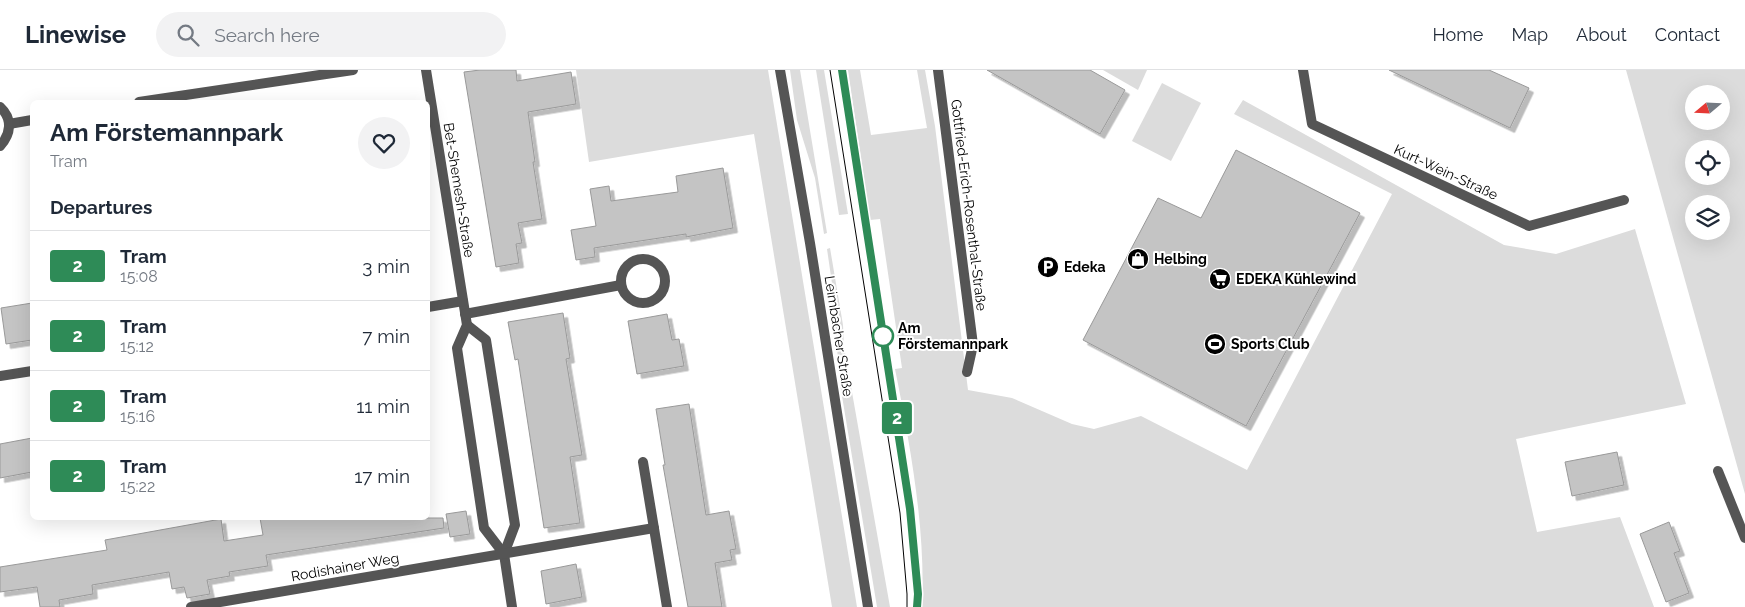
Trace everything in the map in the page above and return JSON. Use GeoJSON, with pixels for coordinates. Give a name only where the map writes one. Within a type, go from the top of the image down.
{"type":"FeatureCollection","features":[{"type":"Feature","properties":{"kind":"street"},"geometry":{"type":"LineString","coordinates":[[152,100],[353,70]]}},
{"type":"Feature","properties":{"kind":"street","name":"Bet-Shemesh-Straße"},"geometry":{"type":"LineString","coordinates":[[426,70],[467,324]]}},
{"type":"Feature","properties":{"kind":"street","name":"Leimbacher Straße"},"geometry":{"type":"LineString","coordinates":[[780,70],[810,243],[868,607]]}},
{"type":"Feature","properties":{"kind":"street","name":"Gottfried-Erich-Rosenthal-Straße"},"geometry":{"type":"LineString","coordinates":[[938,70],[973,345],[967,372]]}},
{"type":"Feature","properties":{"kind":"street","name":"Kurt-Wein-Straße"},"geometry":{"type":"LineString","coordinates":[[1303,70],[1312,124],[1529,226],[1624,200]]}},
{"type":"Feature","properties":{"kind":"street"},"geometry":{"type":"LineString","coordinates":[[0,107],[7,116],[9,124],[6,140],[0,146]]}},
{"type":"Feature","properties":{"kind":"street"},"geometry":{"type":"LineString","coordinates":[[9,124],[30,120]]}},
{"type":"Feature","properties":{"kind":"street"},"geometry":{"type":"LineString","coordinates":[[648,260],[654,262],[664,273],[664,288],[661,294],[649,302],[642,303],[628,298],[621,285],[623,271],[634,261],[648,260]]}},
{"type":"Feature","properties":{"kind":"street"},"geometry":{"type":"LineString","coordinates":[[465,314],[621,285]]}},
{"type":"Feature","properties":{"kind":"street"},"geometry":{"type":"LineString","coordinates":[[430,307],[463,301]]}},
{"type":"Feature","properties":{"kind":"street"},"geometry":{"type":"LineString","coordinates":[[504,554],[515,525],[486,340],[467,324],[457,348],[484,528],[504,554],[512,607]]}},
{"type":"Feature","properties":{"kind":"street"},"geometry":{"type":"LineString","coordinates":[[0,376],[30,371]]}},
{"type":"Feature","properties":{"kind":"street"},"geometry":{"type":"LineString","coordinates":[[643,462],[667,607]]}},
{"type":"Feature","properties":{"kind":"street"},"geometry":{"type":"LineString","coordinates":[[1718,472],[1745,538]]}},
{"type":"Feature","properties":{"kind":"street"},"geometry":{"type":"LineString","coordinates":[[504,554],[654,528]]}},
{"type":"Feature","properties":{"kind":"street","name":"Rodishainer Weg"},"geometry":{"type":"LineString","coordinates":[[190,607],[504,554]]}},
{"type":"Feature","properties":{"kind":"shaded area"},"geometry":{"type":"Polygon","coordinates":[[[576,70],[768,70],[857,607],[832,607],[754,134],[589,162],[576,70]]]}},
{"type":"Feature","properties":{"kind":"shaded area"},"geometry":{"type":"Polygon","coordinates":[[[790,70],[800,70],[827,233],[824,234],[815,178],[797,120],[790,70]]]}},
{"type":"Feature","properties":{"kind":"shaded area"},"geometry":{"type":"Polygon","coordinates":[[[816,70],[824,70],[848,214],[839,215],[816,70]]]}},
{"type":"Feature","properties":{"kind":"shaded area"},"geometry":{"type":"Polygon","coordinates":[[[848,70],[860,70],[871,135],[927,128],[917,70],[925,70],[935,126],[968,390],[1012,398],[1072,424],[1094,429],[1141,416],[1247,470],[1392,194],[1234,114],[1243,100],[1504,245],[1556,254],[1635,229],[1686,404],[1516,439],[1537,532],[1620,517],[1654,607],[922,607],[922,548],[916,487],[895,369],[902,368],[880,219],[870,220],[848,70]]]}},
{"type":"Feature","properties":{"kind":"shaded area"},"geometry":{"type":"Polygon","coordinates":[[[1103,70],[1147,70],[1138,90],[1103,70]]]}},
{"type":"Feature","properties":{"kind":"shaded area"},"geometry":{"type":"Polygon","coordinates":[[[1626,70],[1745,70],[1745,494],[1626,70]]]}},
{"type":"Feature","properties":{"kind":"shaded area"},"geometry":{"type":"Polygon","coordinates":[[[1162,83],[1201,103],[1171,161],[1132,141],[1162,83]]]}},
{"type":"Feature","properties":{"kind":"shaded area"},"geometry":{"type":"Polygon","coordinates":[[[830,248],[843,325],[844,347],[890,607],[877,607],[840,384],[835,304],[827,249],[830,248]]]}},
{"type":"Feature","properties":{"kind":"building"},"geometry":{"type":"Polygon","coordinates":[[[516,70],[517,81],[571,72],[576,104],[528,112],[535,162],[533,162],[542,219],[518,223],[522,243],[516,244],[519,263],[496,267],[464,72],[516,70]]]}},
{"type":"Feature","properties":{"kind":"building"},"geometry":{"type":"Polygon","coordinates":[[[987,70],[1090,70],[1125,90],[1100,134],[987,70]]]}},
{"type":"Feature","properties":{"kind":"building"},"geometry":{"type":"Polygon","coordinates":[[[1389,70],[1489,70],[1529,88],[1510,128],[1389,70]]]}},
{"type":"Feature","properties":{"kind":"building","name":"EDEKA Kühlewind"},"geometry":{"type":"Polygon","coordinates":[[[1236,150],[1360,213],[1246,426],[1083,340],[1158,198],[1201,218],[1236,150]]]}},
{"type":"Feature","properties":{"kind":"building"},"geometry":{"type":"Polygon","coordinates":[[[723,168],[733,228],[686,237],[686,234],[594,248],[595,257],[576,260],[571,230],[596,226],[590,189],[609,186],[611,201],[678,192],[676,176],[723,168]]]}},
{"type":"Feature","properties":{"kind":"building"},"geometry":{"type":"Polygon","coordinates":[[[30,303],[30,340],[6,344],[1,308],[30,303]]]}},
{"type":"Feature","properties":{"kind":"building"},"geometry":{"type":"Polygon","coordinates":[[[563,313],[570,358],[566,359],[582,455],[570,457],[580,523],[544,528],[518,359],[515,360],[508,322],[563,313]]]}},
{"type":"Feature","properties":{"kind":"building"},"geometry":{"type":"Polygon","coordinates":[[[667,314],[672,340],[679,339],[684,366],[637,374],[628,321],[667,314]]]}},
{"type":"Feature","properties":{"kind":"building"},"geometry":{"type":"Polygon","coordinates":[[[689,404],[706,515],[729,511],[736,549],[730,550],[732,560],[715,563],[722,607],[688,607],[663,465],[665,465],[656,409],[689,404]]]}},
{"type":"Feature","properties":{"kind":"building"},"geometry":{"type":"Polygon","coordinates":[[[30,438],[30,472],[0,478],[0,444],[30,438]]]}},
{"type":"Feature","properties":{"kind":"building"},"geometry":{"type":"Polygon","coordinates":[[[1617,452],[1624,485],[1572,496],[1565,462],[1617,452]]]}},
{"type":"Feature","properties":{"kind":"building"},"geometry":{"type":"Polygon","coordinates":[[[466,511],[470,534],[450,537],[446,514],[466,511]]]}},
{"type":"Feature","properties":{"kind":"building"},"geometry":{"type":"Polygon","coordinates":[[[430,518],[443,518],[444,528],[266,555],[268,566],[229,572],[230,576],[207,580],[210,594],[187,598],[184,587],[172,589],[169,572],[92,585],[93,594],[59,600],[60,607],[40,607],[37,587],[0,592],[0,567],[107,550],[105,540],[215,520],[221,520],[224,541],[263,535],[260,520],[430,520],[430,518]]]}},
{"type":"Feature","properties":{"kind":"building"},"geometry":{"type":"Polygon","coordinates":[[[1669,522],[1680,551],[1674,553],[1689,593],[1666,602],[1640,534],[1669,522]]]}},
{"type":"Feature","properties":{"kind":"building"},"geometry":{"type":"Polygon","coordinates":[[[576,564],[582,597],[546,604],[541,571],[576,564]]]}},
{"type":"Feature","properties":{"kind":"tram line"},"geometry":{"type":"LineString","coordinates":[[830,70],[900,513],[907,607]]}},
{"type":"Feature","properties":{"kind":"tram line"},"geometry":{"type":"LineString","coordinates":[[842,70],[910,509],[917,607]]}},
{"type":"Feature","properties":{"kind":"tram line","name":"2"},"geometry":{"type":"LineString","coordinates":[[842,70],[910,509],[918,594],[917,607]]}},
{"type":"Feature","properties":{"kind":"place","name":"Helbing"},"geometry":{"type":"Point","coordinates":[1138,259]}},
{"type":"Feature","properties":{"kind":"place","name":"Edeka"},"geometry":{"type":"Point","coordinates":[1048,267]}},
{"type":"Feature","properties":{"kind":"place","name":"EDEKA Kühlewind"},"geometry":{"type":"Point","coordinates":[1220,279]}},
{"type":"Feature","properties":{"kind":"place","name":"Am Förstemannpark"},"geometry":{"type":"Point","coordinates":[883,336]}},
{"type":"Feature","properties":{"kind":"place","name":"Sports Club"},"geometry":{"type":"Point","coordinates":[1215,344]}}]}
